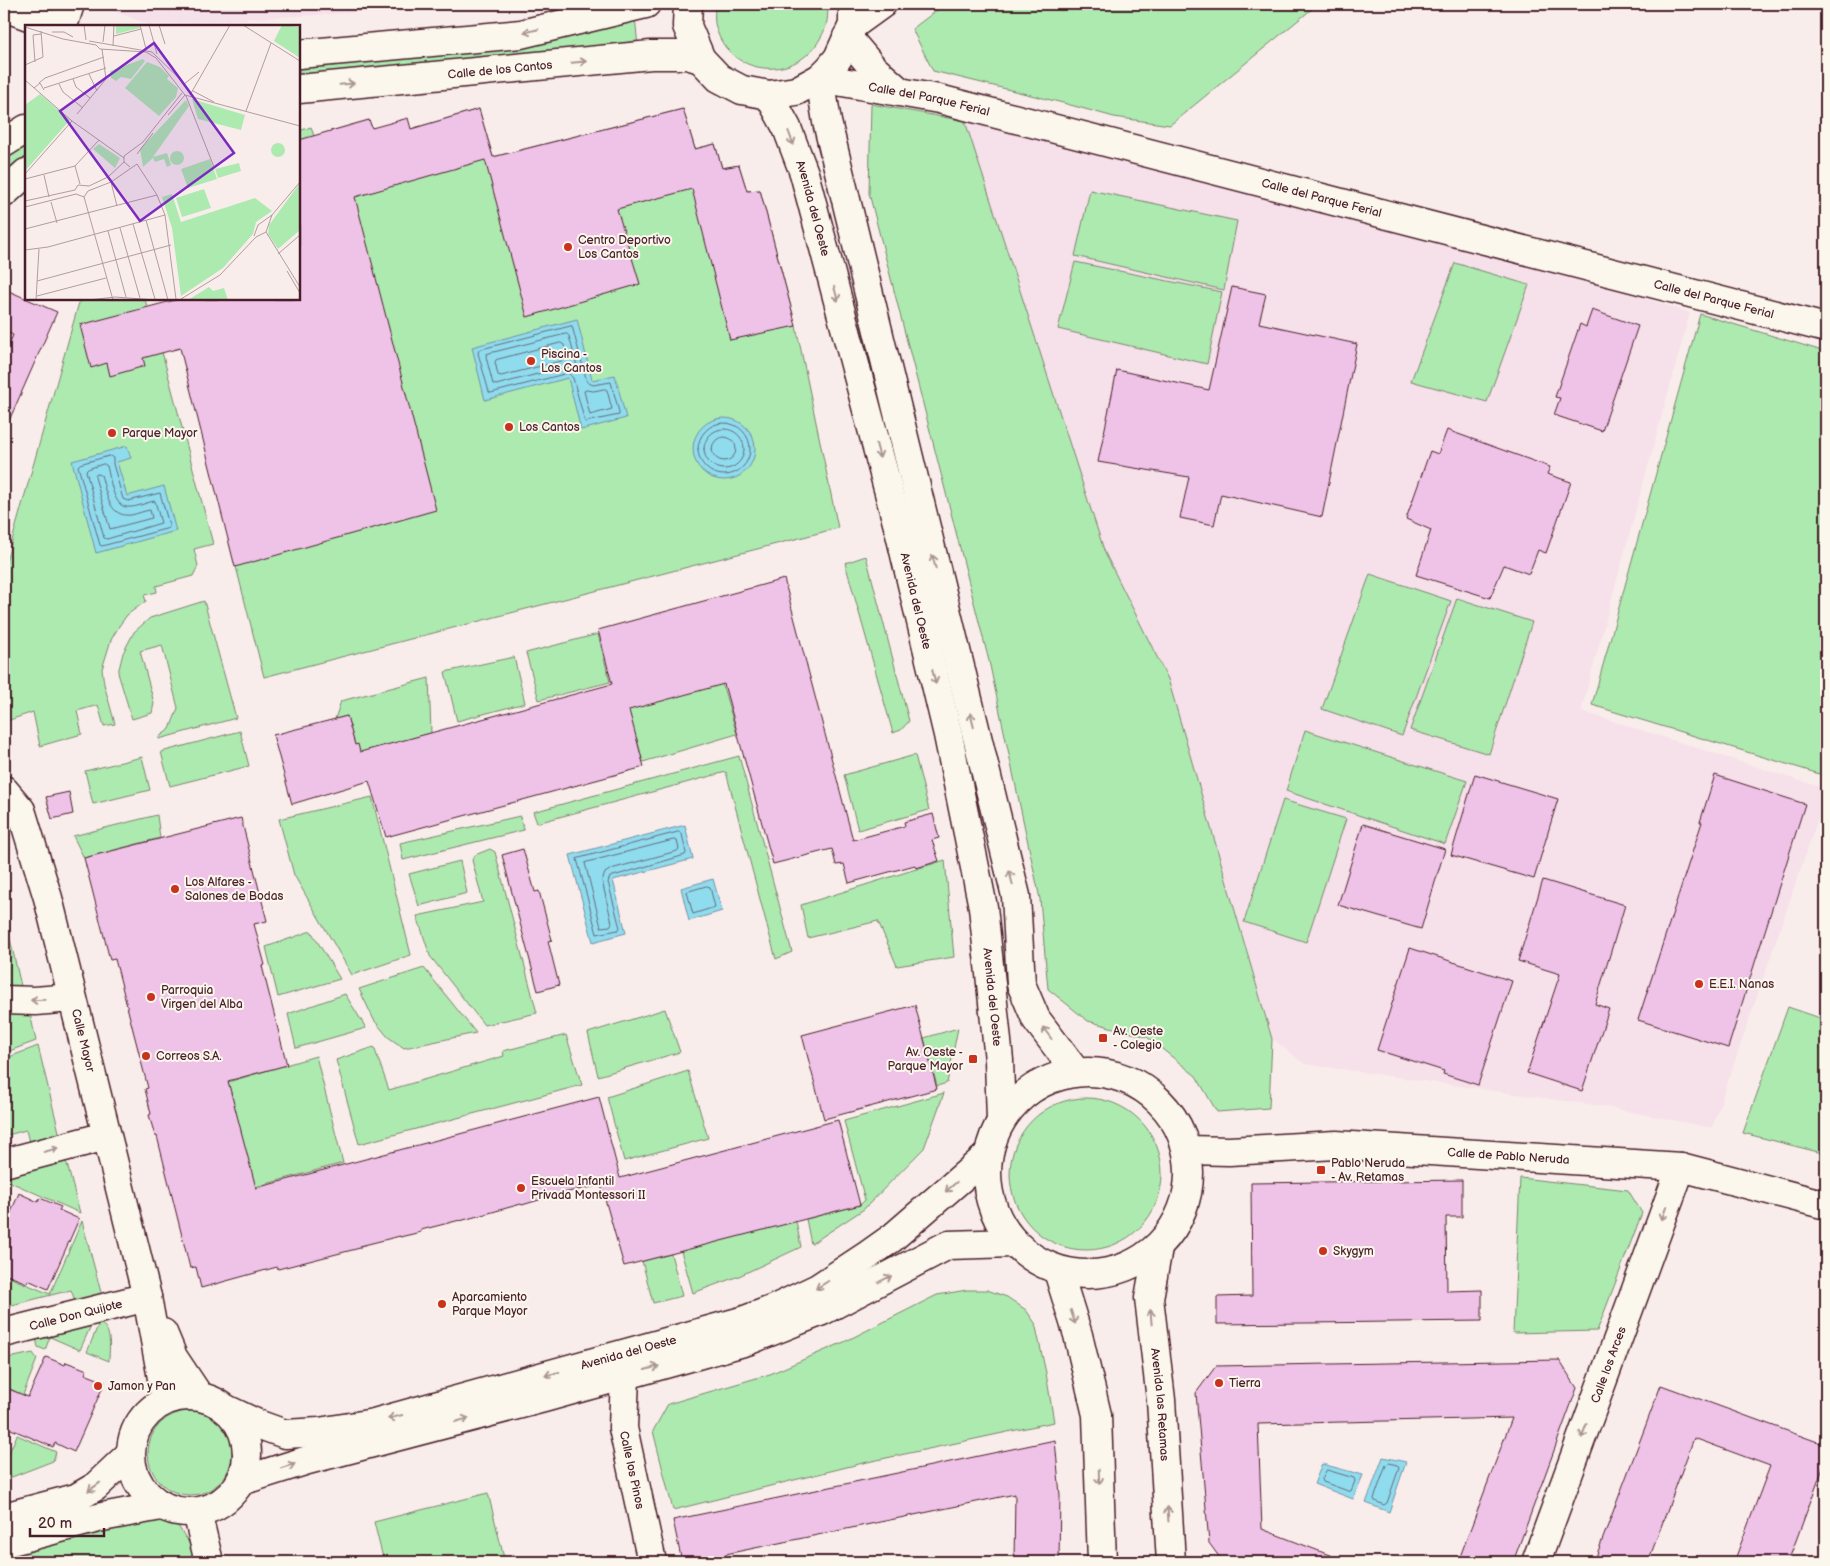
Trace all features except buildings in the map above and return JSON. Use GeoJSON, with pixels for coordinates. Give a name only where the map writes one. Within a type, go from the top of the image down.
{"type":"FeatureCollection","features":[{"type":"Feature","properties":{"kind":"street"},"geometry":{"type":"LineString","coordinates":[[63,25],[70,4]]}},
{"type":"Feature","properties":{"kind":"street"},"geometry":{"type":"LineString","coordinates":[[300,54],[521,34],[646,4]]}},
{"type":"Feature","properties":{"kind":"street"},"geometry":{"type":"LineString","coordinates":[[688,4],[687,26],[701,59],[719,78],[742,90],[769,95],[796,90],[820,78],[838,58],[851,22],[882,4]]}},
{"type":"Feature","properties":{"kind":"street"},"geometry":{"type":"LineString","coordinates":[[4,7],[52,25]]}},
{"type":"Feature","properties":{"kind":"street"},"geometry":{"type":"LineString","coordinates":[[851,22],[874,69],[899,91]]}},
{"type":"Feature","properties":{"kind":"street","name":"Calle de los Cantos"},"geometry":{"type":"LineString","coordinates":[[300,89],[651,55],[687,55],[701,59]]}},
{"type":"Feature","properties":{"kind":"street"},"geometry":{"type":"LineString","coordinates":[[820,78],[827,122],[1016,896],[1021,984],[1036,1019],[1076,1072]]}},
{"type":"Feature","properties":{"kind":"street","name":"Calle del Parque Ferial"},"geometry":{"type":"LineString","coordinates":[[820,78],[899,91],[967,106],[1822,327]]}},
{"type":"Feature","properties":{"kind":"street","name":"Avenida del Oeste"},"geometry":{"type":"LineString","coordinates":[[769,95],[787,128],[804,173],[900,534],[948,735],[983,907],[999,1060],[1001,1120]]}},
{"type":"Feature","properties":{"kind":"street"},"geometry":{"type":"LineString","coordinates":[[4,143],[25,130]]}},
{"type":"Feature","properties":{"kind":"street"},"geometry":{"type":"LineString","coordinates":[[4,193],[25,173]]}},
{"type":"Feature","properties":{"kind":"street","name":"Calle Mayor"},"geometry":{"type":"LineString","coordinates":[[4,790],[20,810],[48,898],[147,1297],[166,1400]]}},
{"type":"Feature","properties":{"kind":"street"},"geometry":{"type":"LineString","coordinates":[[4,1000],[36,1001],[72,998]]}},
{"type":"Feature","properties":{"kind":"street"},"geometry":{"type":"LineString","coordinates":[[1076,1072],[1103,1072],[1133,1081],[1158,1099],[1177,1122],[1188,1150],[1190,1185],[1179,1219],[1158,1248],[1136,1263],[1111,1273],[1084,1276],[1058,1271],[1041,1264],[1014,1243],[996,1217],[987,1186],[988,1155],[993,1137],[1001,1120],[1021,1097],[1034,1088],[1047,1080],[1076,1072]]}},
{"type":"Feature","properties":{"kind":"street"},"geometry":{"type":"LineString","coordinates":[[4,1163],[106,1136]]}},
{"type":"Feature","properties":{"kind":"street","name":"Calle de Pablo Neruda"},"geometry":{"type":"LineString","coordinates":[[1188,1150],[1229,1151],[1336,1145],[1681,1167],[1826,1205]]}},
{"type":"Feature","properties":{"kind":"street","name":"Avenida del Oeste"},"geometry":{"type":"LineString","coordinates":[[226,1409],[285,1434],[319,1432],[374,1423],[742,1321],[818,1288],[868,1255],[892,1238],[988,1155]]}},
{"type":"Feature","properties":{"kind":"street","name":"Calle los Arces"},"geometry":{"type":"LineString","coordinates":[[1536,1562],[1681,1167]]}},
{"type":"Feature","properties":{"kind":"street","name":"Avenida del Oeste"},"geometry":{"type":"LineString","coordinates":[[241,1481],[308,1460],[625,1376],[747,1341],[822,1311],[948,1245],[1014,1243]]}},
{"type":"Feature","properties":{"kind":"street","name":"Avenida las Retamas"},"geometry":{"type":"LineString","coordinates":[[1158,1248],[1149,1298],[1161,1400],[1171,1562]]}},
{"type":"Feature","properties":{"kind":"street"},"geometry":{"type":"LineString","coordinates":[[1058,1271],[1078,1335],[1097,1415],[1102,1562]]}},
{"type":"Feature","properties":{"kind":"street","name":"Calle Mayor"},"geometry":{"type":"LineString","coordinates":[[147,1297],[173,1357],[199,1396]]}},
{"type":"Feature","properties":{"kind":"street","name":"Calle Don Quijote"},"geometry":{"type":"LineString","coordinates":[[4,1333],[147,1297]]}},
{"type":"Feature","properties":{"kind":"street","name":"Calle los Pinos"},"geometry":{"type":"LineString","coordinates":[[625,1376],[623,1428],[652,1562]]}},
{"type":"Feature","properties":{"kind":"street"},"geometry":{"type":"LineString","coordinates":[[182,1396],[199,1396],[213,1401],[226,1409],[244,1433],[247,1448],[247,1463],[241,1481],[232,1494],[216,1506],[197,1512],[179,1512],[161,1506],[148,1497],[138,1484],[132,1470],[130,1454],[132,1437],[140,1422],[151,1409],[166,1400],[182,1396]]}},
{"type":"Feature","properties":{"kind":"street"},"geometry":{"type":"LineString","coordinates":[[4,1517],[76,1498],[95,1487],[130,1454]]}},
{"type":"Feature","properties":{"kind":"street"},"geometry":{"type":"LineString","coordinates":[[4,1543],[102,1517],[161,1506]]}},
{"type":"Feature","properties":{"kind":"street"},"geometry":{"type":"LineString","coordinates":[[197,1512],[209,1562]]}},
{"type":"Feature","properties":{"kind":"shaded area"},"geometry":{"type":"Polygon","coordinates":[[[95,4],[489,4],[150,25],[95,4]]]}},
{"type":"Feature","properties":{"kind":"shaded area"},"geometry":{"type":"Polygon","coordinates":[[[965,121],[1515,255],[1690,313],[1581,711],[1826,789],[1826,795],[1712,1128],[1601,1106],[1304,1064],[1273,1039],[1168,679],[1105,554],[965,121]]]}},
{"type":"Feature","properties":{"kind":"green space"},"geometry":{"type":"Polygon","coordinates":[[[715,4],[827,4],[828,17],[821,37],[810,52],[796,62],[780,67],[763,68],[747,64],[732,55],[721,41],[715,23],[715,4]]]}},
{"type":"Feature","properties":{"kind":"green space"},"geometry":{"type":"Polygon","coordinates":[[[945,4],[1318,4],[1170,125],[1114,117],[933,71],[912,29],[945,4]]]}},
{"type":"Feature","properties":{"kind":"green space"},"geometry":{"type":"Polygon","coordinates":[[[635,16],[638,47],[300,84],[300,61],[635,16]]]}},
{"type":"Feature","properties":{"kind":"green space"},"geometry":{"type":"Polygon","coordinates":[[[871,104],[965,121],[1105,553],[1168,679],[1272,1039],[1269,1108],[1217,1112],[1196,1076],[1147,1037],[1088,1021],[1048,989],[1040,899],[989,661],[869,193],[871,104]]]}},
{"type":"Feature","properties":{"kind":"green space","name":"Los Cantos"},"geometry":{"type":"Polygon","coordinates":[[[479,109],[493,157],[683,109],[695,149],[715,144],[722,168],[739,165],[747,191],[760,190],[796,326],[838,528],[264,677],[168,300],[300,300],[300,131],[311,127],[314,136],[369,120],[372,128],[411,129],[479,109]]]}},
{"type":"Feature","properties":{"kind":"green space"},"geometry":{"type":"Polygon","coordinates":[[[25,137],[25,162],[4,180],[4,154],[25,137]]]}},
{"type":"Feature","properties":{"kind":"green space"},"geometry":{"type":"Polygon","coordinates":[[[1090,190],[1237,221],[1224,290],[1075,256],[1090,190]]]}},
{"type":"Feature","properties":{"kind":"green space"},"geometry":{"type":"Polygon","coordinates":[[[1075,262],[1222,292],[1207,364],[1058,329],[1075,262]]]}},
{"type":"Feature","properties":{"kind":"green space"},"geometry":{"type":"Polygon","coordinates":[[[1455,263],[1529,285],[1487,402],[1411,381],[1455,263]]]}},
{"type":"Feature","properties":{"kind":"green space","name":"Parque Mayor"},"geometry":{"type":"Polygon","coordinates":[[[80,300],[145,300],[159,353],[162,352],[213,544],[194,549],[198,566],[193,576],[156,586],[157,592],[144,595],[146,601],[127,615],[111,640],[102,669],[104,684],[115,724],[104,726],[98,705],[77,711],[82,734],[40,746],[33,712],[4,722],[4,569],[80,300]]]}},
{"type":"Feature","properties":{"kind":"green space"},"geometry":{"type":"Polygon","coordinates":[[[1700,314],[1826,352],[1826,776],[1592,705],[1700,314]]]}},
{"type":"Feature","properties":{"kind":"green space"},"geometry":{"type":"Polygon","coordinates":[[[866,556],[909,721],[901,730],[893,733],[845,563],[866,556]]]}},
{"type":"Feature","properties":{"kind":"green space"},"geometry":{"type":"Polygon","coordinates":[[[1370,574],[1451,601],[1402,736],[1322,709],[1370,574]]]}},
{"type":"Feature","properties":{"kind":"green space"},"geometry":{"type":"Polygon","coordinates":[[[1457,598],[1532,622],[1489,754],[1410,730],[1457,598]]]}},
{"type":"Feature","properties":{"kind":"green space"},"geometry":{"type":"Polygon","coordinates":[[[204,601],[236,718],[159,739],[170,729],[178,708],[162,645],[140,651],[154,703],[152,713],[132,719],[118,673],[123,653],[134,632],[150,618],[204,601]]]}},
{"type":"Feature","properties":{"kind":"green space"},"geometry":{"type":"Polygon","coordinates":[[[598,634],[610,682],[539,700],[526,653],[598,634]]]}},
{"type":"Feature","properties":{"kind":"green space"},"geometry":{"type":"Polygon","coordinates":[[[514,657],[525,703],[457,721],[445,672],[514,657]]]}},
{"type":"Feature","properties":{"kind":"green space"},"geometry":{"type":"Polygon","coordinates":[[[429,678],[431,733],[360,753],[355,745],[347,716],[335,719],[341,701],[429,678]]]}},
{"type":"Feature","properties":{"kind":"green space"},"geometry":{"type":"Polygon","coordinates":[[[721,680],[737,734],[643,762],[637,739],[621,712],[721,680]]]}},
{"type":"Feature","properties":{"kind":"green space"},"geometry":{"type":"Polygon","coordinates":[[[1305,730],[1467,781],[1445,844],[1286,791],[1305,730]]]}},
{"type":"Feature","properties":{"kind":"green space"},"geometry":{"type":"Polygon","coordinates":[[[240,731],[249,766],[170,786],[161,752],[240,731]]]}},
{"type":"Feature","properties":{"kind":"green space"},"geometry":{"type":"Polygon","coordinates":[[[915,755],[929,810],[858,830],[844,775],[915,755]]]}},
{"type":"Feature","properties":{"kind":"green space"},"geometry":{"type":"Polygon","coordinates":[[[739,756],[792,952],[776,959],[726,772],[537,823],[533,812],[739,756]]]}},
{"type":"Feature","properties":{"kind":"green space"},"geometry":{"type":"Polygon","coordinates":[[[142,757],[150,790],[93,804],[85,771],[142,757]]]}},
{"type":"Feature","properties":{"kind":"green space"},"geometry":{"type":"Polygon","coordinates":[[[372,797],[411,955],[352,975],[294,875],[279,819],[372,797]]]}},
{"type":"Feature","properties":{"kind":"green space"},"geometry":{"type":"Polygon","coordinates":[[[1283,800],[1346,819],[1306,942],[1244,922],[1283,800]]]}},
{"type":"Feature","properties":{"kind":"green space"},"geometry":{"type":"Polygon","coordinates":[[[157,815],[160,838],[84,858],[73,836],[157,815]]]}},
{"type":"Feature","properties":{"kind":"green space"},"geometry":{"type":"Polygon","coordinates":[[[520,816],[524,830],[403,860],[400,843],[520,816]]]}},
{"type":"Feature","properties":{"kind":"green space"},"geometry":{"type":"Polygon","coordinates":[[[490,849],[495,852],[537,1013],[484,1025],[430,956],[417,916],[483,902],[472,860],[475,855],[490,849]]]}},
{"type":"Feature","properties":{"kind":"green space"},"geometry":{"type":"Polygon","coordinates":[[[945,860],[954,957],[897,966],[878,921],[808,938],[801,905],[945,860]]]}},
{"type":"Feature","properties":{"kind":"green space"},"geometry":{"type":"Polygon","coordinates":[[[460,861],[467,893],[419,906],[409,874],[460,861]]]}},
{"type":"Feature","properties":{"kind":"green space"},"geometry":{"type":"Polygon","coordinates":[[[4,913],[21,986],[4,990],[4,913]]]}},
{"type":"Feature","properties":{"kind":"green space"},"geometry":{"type":"Polygon","coordinates":[[[311,931],[340,979],[278,997],[266,947],[311,931]]]}},
{"type":"Feature","properties":{"kind":"green space"},"geometry":{"type":"Polygon","coordinates":[[[424,968],[476,1033],[404,1048],[388,1037],[374,1020],[359,989],[424,968]]]}},
{"type":"Feature","properties":{"kind":"green space"},"geometry":{"type":"Polygon","coordinates":[[[345,994],[366,1028],[296,1048],[288,1014],[345,994]]]}},
{"type":"Feature","properties":{"kind":"green space"},"geometry":{"type":"Polygon","coordinates":[[[1788,1007],[1826,1020],[1826,1154],[1743,1133],[1788,1007]]]}},
{"type":"Feature","properties":{"kind":"green space"},"geometry":{"type":"Polygon","coordinates":[[[665,1009],[680,1052],[598,1076],[588,1033],[665,1009]]]}},
{"type":"Feature","properties":{"kind":"green space"},"geometry":{"type":"Polygon","coordinates":[[[6,1012],[30,1013],[36,1041],[4,1053],[4,1028],[10,1028],[6,1012]]]}},
{"type":"Feature","properties":{"kind":"green space"},"geometry":{"type":"Polygon","coordinates":[[[958,1028],[947,1083],[937,1086],[924,1038],[958,1028]]]}},
{"type":"Feature","properties":{"kind":"green space"},"geometry":{"type":"Polygon","coordinates":[[[566,1035],[582,1085],[359,1144],[336,1060],[374,1047],[389,1090],[504,1056],[503,1051],[566,1035]]]}},
{"type":"Feature","properties":{"kind":"green space"},"geometry":{"type":"Polygon","coordinates":[[[38,1046],[61,1140],[30,1146],[26,1130],[4,1136],[4,1059],[38,1046]]]}},
{"type":"Feature","properties":{"kind":"green space"},"geometry":{"type":"Polygon","coordinates":[[[316,1056],[343,1163],[255,1187],[228,1082],[316,1056]]]}},
{"type":"Feature","properties":{"kind":"green space"},"geometry":{"type":"Polygon","coordinates":[[[688,1071],[708,1138],[624,1161],[607,1097],[688,1071]]]}},
{"type":"Feature","properties":{"kind":"green space"},"geometry":{"type":"Polygon","coordinates":[[[944,1093],[924,1148],[864,1209],[811,1244],[806,1219],[860,1205],[865,1200],[844,1121],[944,1093]]]}},
{"type":"Feature","properties":{"kind":"green space"},"geometry":{"type":"Polygon","coordinates":[[[1086,1098],[1101,1099],[1115,1103],[1128,1110],[1140,1120],[1150,1132],[1157,1145],[1161,1159],[1161,1189],[1157,1203],[1150,1216],[1140,1228],[1128,1238],[1115,1245],[1101,1249],[1086,1250],[1071,1249],[1057,1245],[1044,1238],[1032,1228],[1022,1216],[1015,1203],[1011,1189],[1010,1174],[1011,1159],[1015,1145],[1022,1132],[1032,1120],[1044,1110],[1057,1103],[1071,1099],[1086,1098]]]}},
{"type":"Feature","properties":{"kind":"green space"},"geometry":{"type":"Polygon","coordinates":[[[65,1161],[80,1213],[8,1181],[4,1171],[65,1161]]]}},
{"type":"Feature","properties":{"kind":"green space"},"geometry":{"type":"Polygon","coordinates":[[[1520,1178],[1628,1190],[1642,1213],[1597,1331],[1513,1333],[1520,1178]]]}},
{"type":"Feature","properties":{"kind":"green space"},"geometry":{"type":"Polygon","coordinates":[[[82,1221],[102,1296],[77,1306],[71,1290],[4,1307],[4,1275],[50,1294],[82,1221]]]}},
{"type":"Feature","properties":{"kind":"green space"},"geometry":{"type":"Polygon","coordinates":[[[796,1221],[801,1247],[739,1276],[693,1293],[681,1251],[796,1221]]]}},
{"type":"Feature","properties":{"kind":"green space"},"geometry":{"type":"Polygon","coordinates":[[[671,1254],[682,1296],[653,1303],[642,1261],[671,1254]]]}},
{"type":"Feature","properties":{"kind":"green space"},"geometry":{"type":"Polygon","coordinates":[[[967,1290],[987,1290],[1007,1297],[1026,1310],[1035,1323],[1054,1422],[863,1463],[673,1510],[653,1431],[668,1404],[770,1374],[844,1342],[937,1295],[967,1290]]]}},
{"type":"Feature","properties":{"kind":"green space"},"geometry":{"type":"Polygon","coordinates":[[[93,1321],[80,1350],[50,1337],[45,1350],[38,1347],[35,1335],[93,1321]]]}},
{"type":"Feature","properties":{"kind":"green space"},"geometry":{"type":"Polygon","coordinates":[[[99,1323],[106,1329],[108,1334],[110,1345],[109,1361],[87,1352],[99,1323]]]}},
{"type":"Feature","properties":{"kind":"green space"},"geometry":{"type":"Polygon","coordinates":[[[33,1353],[37,1359],[23,1395],[4,1386],[4,1359],[33,1353]]]}},
{"type":"Feature","properties":{"kind":"green space"},"geometry":{"type":"Polygon","coordinates":[[[190,1411],[206,1414],[220,1423],[229,1437],[232,1453],[229,1469],[220,1483],[206,1492],[190,1495],[174,1492],[160,1483],[151,1469],[148,1453],[151,1437],[160,1423],[174,1414],[190,1411]]]}},
{"type":"Feature","properties":{"kind":"green space"},"geometry":{"type":"Polygon","coordinates":[[[17,1435],[56,1452],[53,1461],[4,1480],[4,1464],[17,1435]]]}},
{"type":"Feature","properties":{"kind":"green space"},"geometry":{"type":"Polygon","coordinates":[[[488,1493],[504,1558],[488,1562],[384,1562],[374,1522],[488,1493]]]}},
{"type":"Feature","properties":{"kind":"green space"},"geometry":{"type":"Polygon","coordinates":[[[149,1515],[176,1523],[197,1555],[198,1562],[4,1562],[4,1551],[149,1515]]]}},
{"type":"Feature","properties":{"kind":"water","name":"Piscina - Los Cantos"},"geometry":{"type":"Polygon","coordinates":[[[577,319],[592,380],[615,375],[626,418],[581,430],[568,378],[485,400],[472,347],[577,319]]]}},
{"type":"Feature","properties":{"kind":"water"},"geometry":{"type":"Polygon","coordinates":[[[718,418],[730,418],[746,427],[753,437],[755,449],[753,461],[746,471],[730,480],[718,480],[707,475],[698,466],[693,455],[693,443],[698,432],[707,423],[718,418]]]}},
{"type":"Feature","properties":{"kind":"water"},"geometry":{"type":"Polygon","coordinates":[[[127,446],[131,458],[117,462],[127,496],[164,486],[176,531],[96,553],[72,461],[127,446]]]}},
{"type":"Feature","properties":{"kind":"water"},"geometry":{"type":"Polygon","coordinates":[[[685,825],[693,859],[613,880],[626,933],[593,942],[570,855],[685,825]]]}},
{"type":"Feature","properties":{"kind":"water"},"geometry":{"type":"Polygon","coordinates":[[[713,879],[722,911],[689,921],[681,888],[713,879]]]}},
{"type":"Feature","properties":{"kind":"water"},"geometry":{"type":"Polygon","coordinates":[[[1383,1457],[1406,1462],[1389,1512],[1366,1503],[1383,1457]]]}},
{"type":"Feature","properties":{"kind":"water"},"geometry":{"type":"Polygon","coordinates":[[[1322,1464],[1363,1475],[1353,1499],[1314,1484],[1322,1464]]]}},
{"type":"Feature","properties":{"kind":"place","name":"Centro Deportivo Los Cantos"},"geometry":{"type":"Point","coordinates":[568,247]}},
{"type":"Feature","properties":{"kind":"place","name":"Piscina - Los Cantos"},"geometry":{"type":"Point","coordinates":[531,361]}},
{"type":"Feature","properties":{"kind":"place","name":"Los Cantos"},"geometry":{"type":"Point","coordinates":[509,427]}},
{"type":"Feature","properties":{"kind":"place","name":"Parque Mayor"},"geometry":{"type":"Point","coordinates":[112,433]}},
{"type":"Feature","properties":{"kind":"place","name":"Los Alfares - Salones de Bodas"},"geometry":{"type":"Point","coordinates":[175,889]}},
{"type":"Feature","properties":{"kind":"place","name":"E.E.I. Nanas"},"geometry":{"type":"Point","coordinates":[1699,984]}},
{"type":"Feature","properties":{"kind":"place","name":"Parroquia Virgen del Alba"},"geometry":{"type":"Point","coordinates":[151,997]}},
{"type":"Feature","properties":{"kind":"place","name":"Av. Oeste - Colegio"},"geometry":{"type":"Point","coordinates":[1103,1038]}},
{"type":"Feature","properties":{"kind":"place","name":"Correos S.A."},"geometry":{"type":"Point","coordinates":[146,1056]}},
{"type":"Feature","properties":{"kind":"place","name":"Av. Oeste - Parque Mayor"},"geometry":{"type":"Point","coordinates":[973,1059]}},
{"type":"Feature","properties":{"kind":"place","name":"Pablo Neruda - Av. Retamas"},"geometry":{"type":"Point","coordinates":[1321,1170]}},
{"type":"Feature","properties":{"kind":"place","name":"Escuela Infantil Privada Montessori II"},"geometry":{"type":"Point","coordinates":[521,1188]}},
{"type":"Feature","properties":{"kind":"place","name":"Skygym"},"geometry":{"type":"Point","coordinates":[1323,1251]}},
{"type":"Feature","properties":{"kind":"place","name":"Aparcamiento Parque Mayor"},"geometry":{"type":"Point","coordinates":[442,1304]}},
{"type":"Feature","properties":{"kind":"place","name":"Tierra"},"geometry":{"type":"Point","coordinates":[1219,1383]}},
{"type":"Feature","properties":{"kind":"place","name":"Jamon y Pan"},"geometry":{"type":"Point","coordinates":[98,1386]}}]}
